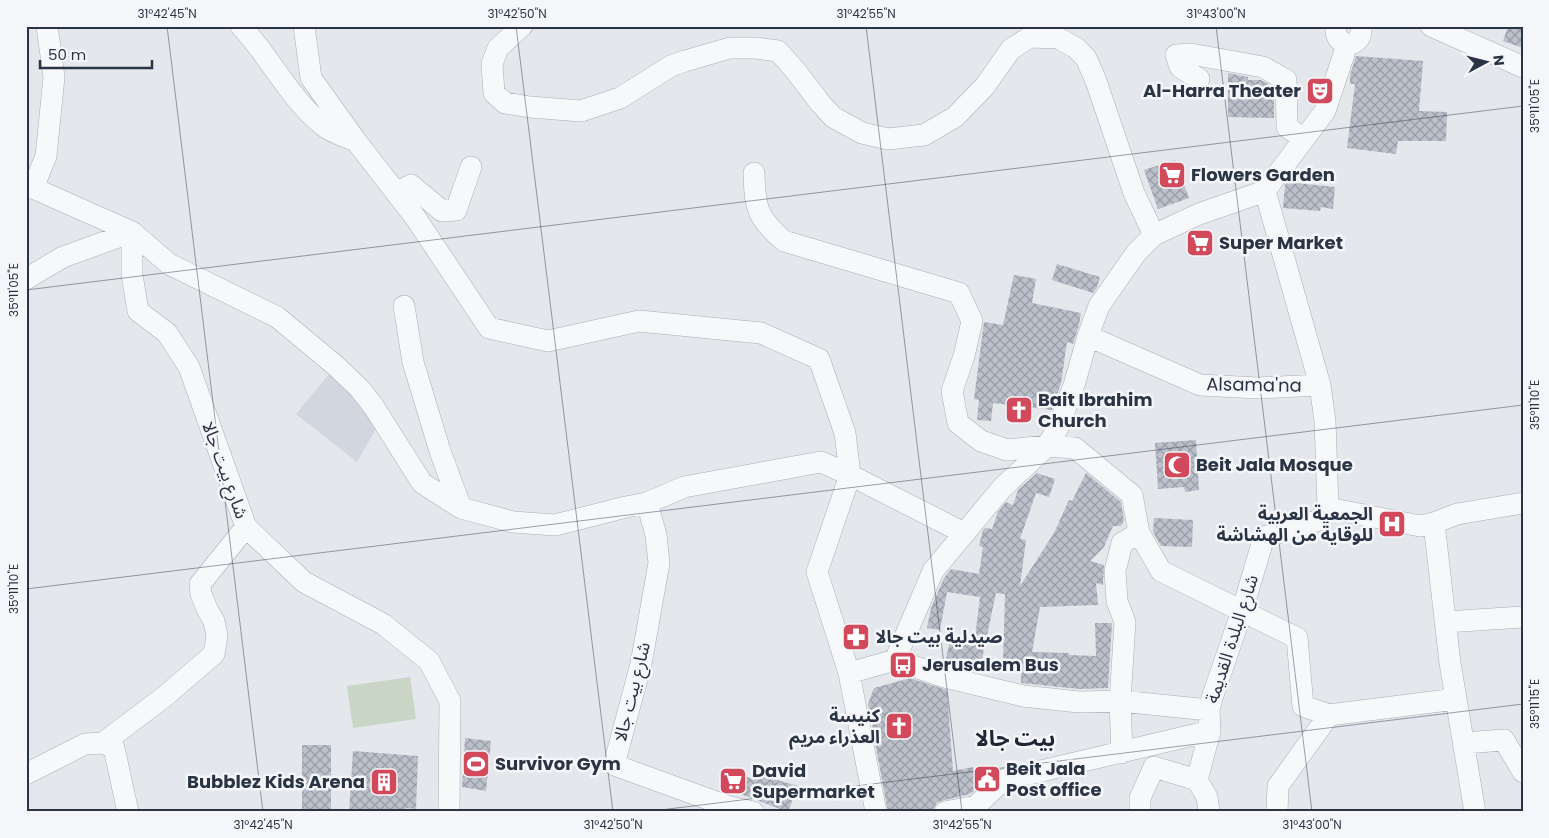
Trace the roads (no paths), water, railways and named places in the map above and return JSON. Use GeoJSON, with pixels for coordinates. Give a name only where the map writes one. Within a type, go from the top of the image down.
{"type":"FeatureCollection","features":[{"type":"Feature","properties":{"kind":"street"},"geometry":{"type":"LineString","coordinates":[[47,26],[54,77],[46,156],[30,188],[132,232],[169,264],[277,318],[329,360],[360,389],[374,407],[422,483],[462,508],[513,522],[555,524],[648,503],[684,488],[821,462],[964,532]]}},
{"type":"Feature","properties":{"kind":"street"},"geometry":{"type":"LineString","coordinates":[[242,26],[303,106],[326,128],[356,141]]}},
{"type":"Feature","properties":{"kind":"street"},"geometry":{"type":"LineString","coordinates":[[304,26],[311,78],[356,141],[415,217],[489,328],[548,341],[639,321],[761,333],[819,359],[845,433],[850,475],[817,572],[849,673],[876,812]]}},
{"type":"Feature","properties":{"kind":"street"},"geometry":{"type":"LineString","coordinates":[[522,26],[498,48],[492,64],[494,93],[505,103],[530,107],[581,110],[620,98],[671,66],[685,61],[730,48],[755,48],[778,51],[833,117],[862,133],[888,139],[924,135],[955,117],[985,86],[1011,49],[1030,37],[1058,38],[1076,48],[1086,58],[1096,80],[1134,193],[1154,235]]}},
{"type":"Feature","properties":{"kind":"street"},"geometry":{"type":"LineString","coordinates":[[1336,26],[1336,37],[1339,41],[1359,32]]}},
{"type":"Feature","properties":{"kind":"street"},"geometry":{"type":"LineString","coordinates":[[1431,26],[1523,67]]}},
{"type":"Feature","properties":{"kind":"street"},"geometry":{"type":"LineString","coordinates":[[895,660],[934,571],[964,532],[1002,488],[1047,446],[1059,426],[1099,306],[1136,253],[1154,235],[1198,214],[1265,191],[1325,111],[1359,32]]}},
{"type":"Feature","properties":{"kind":"street"},"geometry":{"type":"LineString","coordinates":[[1199,79],[1180,67],[1176,55],[1191,54],[1263,68],[1286,80],[1287,127],[1304,139]]}},
{"type":"Feature","properties":{"kind":"street"},"geometry":{"type":"LineString","coordinates":[[396,193],[411,185],[442,210],[456,210],[471,167]]}},
{"type":"Feature","properties":{"kind":"street"},"geometry":{"type":"LineString","coordinates":[[754,174],[755,202],[766,226],[784,241],[959,293],[972,322],[964,356],[952,391],[958,423],[981,441],[1007,450],[1047,446],[1075,448],[1132,495],[1139,532],[1161,571],[1297,638],[1303,706],[1329,715],[1456,699]]}},
{"type":"Feature","properties":{"kind":"street","name":"Alsama'na"},"geometry":{"type":"LineString","coordinates":[[1088,336],[1200,385],[1258,388],[1320,385],[1265,191]]}},
{"type":"Feature","properties":{"kind":"street"},"geometry":{"type":"LineString","coordinates":[[26,279],[63,257],[132,232]]}},
{"type":"Feature","properties":{"kind":"street","name":"شارع بيت جالا"},"geometry":{"type":"LineString","coordinates":[[132,232],[132,275],[138,311],[167,332],[189,367],[246,528],[304,582],[383,624],[430,661],[450,701],[449,812]]}},
{"type":"Feature","properties":{"kind":"street"},"geometry":{"type":"LineString","coordinates":[[404,306],[413,362],[440,451],[462,508]]}},
{"type":"Feature","properties":{"kind":"street"},"geometry":{"type":"LineString","coordinates":[[1320,385],[1325,421],[1328,508],[1420,526],[1457,514],[1523,502]]}},
{"type":"Feature","properties":{"kind":"street","name":"شارع بيت جالا"},"geometry":{"type":"LineString","coordinates":[[648,503],[656,535],[659,563],[641,664],[614,765],[729,809],[753,812]]}},
{"type":"Feature","properties":{"kind":"street","name":"شارع البلدة القديمة"},"geometry":{"type":"LineString","coordinates":[[1197,780],[1210,732],[1209,710],[1264,538],[1319,520],[1328,508]]}},
{"type":"Feature","properties":{"kind":"street"},"geometry":{"type":"LineString","coordinates":[[1434,523],[1450,663],[1475,812]]}},
{"type":"Feature","properties":{"kind":"street"},"geometry":{"type":"LineString","coordinates":[[103,744],[164,697],[214,654],[217,636],[214,620],[206,609],[200,584],[246,528]]}},
{"type":"Feature","properties":{"kind":"street"},"geometry":{"type":"LineString","coordinates":[[1122,753],[1120,701],[1125,622],[1117,601],[1115,571],[1122,543],[1139,532]]}},
{"type":"Feature","properties":{"kind":"street"},"geometry":{"type":"LineString","coordinates":[[1445,622],[1523,617]]}},
{"type":"Feature","properties":{"kind":"street"},"geometry":{"type":"LineString","coordinates":[[849,673],[895,660],[946,677],[1023,696],[1079,702],[1120,701],[1209,710]]}},
{"type":"Feature","properties":{"kind":"street"},"geometry":{"type":"LineString","coordinates":[[1277,812],[1278,786],[1329,715]]}},
{"type":"Feature","properties":{"kind":"street"},"geometry":{"type":"LineString","coordinates":[[945,812],[974,809],[1003,780],[1210,732]]}},
{"type":"Feature","properties":{"kind":"street"},"geometry":{"type":"LineString","coordinates":[[1464,743],[1504,740],[1523,772]]}},
{"type":"Feature","properties":{"kind":"street"},"geometry":{"type":"LineString","coordinates":[[26,774],[85,744],[103,744],[114,748],[128,812]]}},
{"type":"Feature","properties":{"kind":"street"},"geometry":{"type":"LineString","coordinates":[[1140,812],[1140,798],[1154,766],[1197,780],[1207,797],[1208,812]]}},
{"type":"Feature","properties":{"kind":"place","name":"Al-Harra Theater"},"geometry":{"type":"Point","coordinates":[1320,91]}},
{"type":"Feature","properties":{"kind":"place","name":"Flowers Garden"},"geometry":{"type":"Point","coordinates":[1172,175]}},
{"type":"Feature","properties":{"kind":"place","name":"Super Market"},"geometry":{"type":"Point","coordinates":[1200,243]}},
{"type":"Feature","properties":{"kind":"place","name":"Bait Ibrahim Church"},"geometry":{"type":"Point","coordinates":[1019,410]}},
{"type":"Feature","properties":{"kind":"place","name":"Beit Jala Mosque"},"geometry":{"type":"Point","coordinates":[1177,465]}},
{"type":"Feature","properties":{"kind":"place","name":"الجمعية العربية للوقاية من الهشاشة"},"geometry":{"type":"Point","coordinates":[1392,524]}},
{"type":"Feature","properties":{"kind":"place","name":"صيدلية بيت جالا"},"geometry":{"type":"Point","coordinates":[856,637]}},
{"type":"Feature","properties":{"kind":"place","name":"Jerusalem Bus"},"geometry":{"type":"Point","coordinates":[903,665]}},
{"type":"Feature","properties":{"kind":"place","name":"كنيسة العذراء مريم"},"geometry":{"type":"Point","coordinates":[899,726]}},
{"type":"Feature","properties":{"kind":"place","name":"Survivor Gym"},"geometry":{"type":"Point","coordinates":[476,764]}},
{"type":"Feature","properties":{"kind":"place","name":"Beit Jala Post office"},"geometry":{"type":"Point","coordinates":[987,779]}},
{"type":"Feature","properties":{"kind":"place","name":"David Supermarket"},"geometry":{"type":"Point","coordinates":[733,781]}},
{"type":"Feature","properties":{"kind":"place","name":"Bubblez Kids Arena"},"geometry":{"type":"Point","coordinates":[384,782]}},
{"type":"Feature","properties":{"kind":"district","name":"بيت جالا"},"geometry":{"type":"Point","coordinates":[1015,738]}}]}
